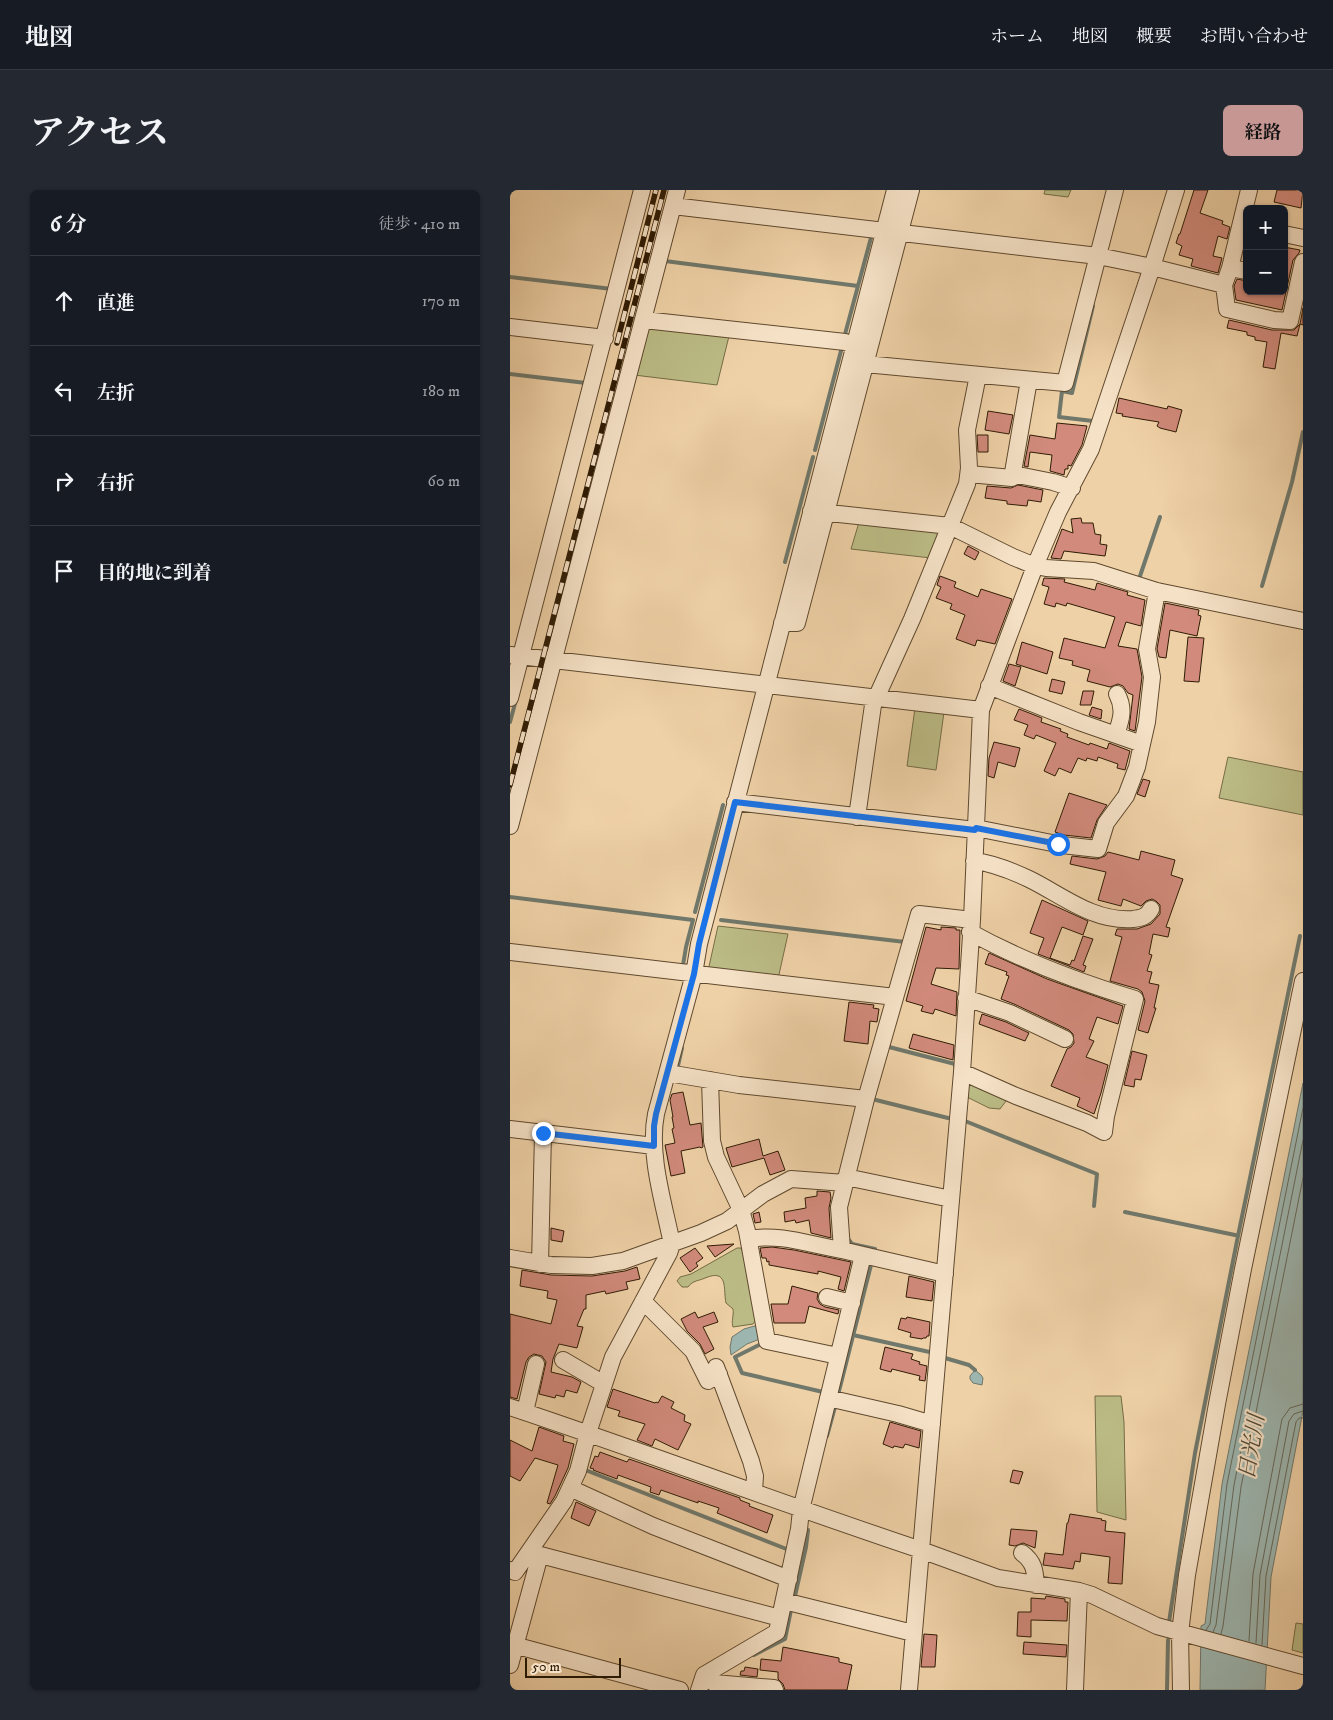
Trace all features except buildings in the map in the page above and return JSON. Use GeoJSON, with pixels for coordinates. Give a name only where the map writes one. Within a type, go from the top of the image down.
{"type":"FeatureCollection","features":[{"type":"Feature","properties":{"kind":"street"},"geometry":{"type":"LineString","coordinates":[[510,698],[515,656],[605,338],[642,190]]}},
{"type":"Feature","properties":{"kind":"street"},"geometry":{"type":"LineString","coordinates":[[510,1665],[534,1554],[564,1501],[578,1471],[588,1433],[613,1357],[669,1253],[672,1244],[654,1146],[656,1114],[694,974],[699,944],[782,623],[819,512],[863,354],[892,232],[895,190]]}},
{"type":"Feature","properties":{"kind":"street"},"geometry":{"type":"LineString","coordinates":[[892,232],[911,190]]}},
{"type":"Feature","properties":{"kind":"street"},"geometry":{"type":"LineString","coordinates":[[644,320],[844,342],[863,354],[978,375],[1065,383],[1115,190]]}},
{"type":"Feature","properties":{"kind":"street"},"geometry":{"type":"LineString","coordinates":[[909,1690],[962,1072],[981,710],[1035,566],[1058,512],[1091,449],[1176,190]]}},
{"type":"Feature","properties":{"kind":"street"},"geometry":{"type":"LineString","coordinates":[[1246,205],[1248,190]]}},
{"type":"Feature","properties":{"kind":"street"},"geometry":{"type":"LineString","coordinates":[[510,826],[675,198],[892,232],[1098,256],[1224,285]]}},
{"type":"Feature","properties":{"kind":"street"},"geometry":{"type":"LineString","coordinates":[[1243,226],[1224,285],[1227,310],[1274,320],[1290,321],[1295,282],[1303,262]]}},
{"type":"Feature","properties":{"kind":"street"},"geometry":{"type":"LineString","coordinates":[[1288,234],[1303,236]]}},
{"type":"Feature","properties":{"kind":"street"},"geometry":{"type":"LineString","coordinates":[[1230,268],[1243,270]]}},
{"type":"Feature","properties":{"kind":"street"},"geometry":{"type":"LineString","coordinates":[[510,327],[605,338]]}},
{"type":"Feature","properties":{"kind":"street"},"geometry":{"type":"LineString","coordinates":[[857,817],[873,705],[912,619],[967,484],[969,474],[967,430],[978,375]]}},
{"type":"Feature","properties":{"kind":"street"},"geometry":{"type":"LineString","coordinates":[[969,474],[1012,478],[1029,380]]}},
{"type":"Feature","properties":{"kind":"street"},"geometry":{"type":"LineString","coordinates":[[1013,474],[1072,488]]}},
{"type":"Feature","properties":{"kind":"street"},"geometry":{"type":"LineString","coordinates":[[819,512],[950,526],[1035,566],[1094,571],[1157,591],[1303,621]]}},
{"type":"Feature","properties":{"kind":"street"},"geometry":{"type":"LineString","coordinates":[[735,802],[976,829],[1062,845],[1098,849],[1106,824],[1126,796],[1137,767],[1147,722],[1152,677],[1147,649],[1157,591]]}},
{"type":"Feature","properties":{"kind":"street"},"geometry":{"type":"LineString","coordinates":[[515,656],[981,710]]}},
{"type":"Feature","properties":{"kind":"street"},"geometry":{"type":"LineString","coordinates":[[989,686],[1142,744]]}},
{"type":"Feature","properties":{"kind":"street"},"geometry":{"type":"LineString","coordinates":[[1116,735],[1122,714],[1122,703],[1117,694]]}},
{"type":"Feature","properties":{"kind":"street"},"geometry":{"type":"LineString","coordinates":[[974,861],[987,863],[1026,877],[1084,909],[1104,916],[1126,919],[1142,918],[1149,914],[1151,908]]}},
{"type":"Feature","properties":{"kind":"street"},"geometry":{"type":"LineString","coordinates":[[842,1250],[839,1207],[866,1098],[919,914],[971,926],[995,945],[1092,986],[1136,999],[1106,1116],[1104,1132],[1087,1123],[1016,1096],[962,1072]]}},
{"type":"Feature","properties":{"kind":"street"},"geometry":{"type":"LineString","coordinates":[[510,952],[895,997]]}},
{"type":"Feature","properties":{"kind":"street"},"geometry":{"type":"LineString","coordinates":[[1181,1690],[1187,1576],[1243,1270],[1303,981]]}},
{"type":"Feature","properties":{"kind":"street"},"geometry":{"type":"LineString","coordinates":[[966,998],[1010,1013],[1065,1040]]}},
{"type":"Feature","properties":{"kind":"street"},"geometry":{"type":"LineString","coordinates":[[668,1073],[739,1085],[866,1098]]}},
{"type":"Feature","properties":{"kind":"street"},"geometry":{"type":"LineString","coordinates":[[710,1080],[712,1141],[716,1157],[741,1210],[749,1239],[767,1341],[838,1356]]}},
{"type":"Feature","properties":{"kind":"street"},"geometry":{"type":"LineString","coordinates":[[510,1129],[654,1146]]}},
{"type":"Feature","properties":{"kind":"street"},"geometry":{"type":"LineString","coordinates":[[540,1264],[543,1133]]}},
{"type":"Feature","properties":{"kind":"street"},"geometry":{"type":"LineString","coordinates":[[510,1258],[540,1264],[592,1266],[623,1261],[701,1234],[727,1221],[763,1194],[791,1179],[846,1180],[951,1199]]}},
{"type":"Feature","properties":{"kind":"street"},"geometry":{"type":"LineString","coordinates":[[749,1239],[762,1236],[796,1240],[945,1274]]}},
{"type":"Feature","properties":{"kind":"street"},"geometry":{"type":"LineString","coordinates":[[701,1682],[777,1632],[789,1579],[801,1510],[863,1255]]}},
{"type":"Feature","properties":{"kind":"street"},"geometry":{"type":"LineString","coordinates":[[826,1297],[852,1303]]}},
{"type":"Feature","properties":{"kind":"street"},"geometry":{"type":"LineString","coordinates":[[642,1302],[692,1351],[708,1381],[718,1370],[751,1461],[755,1476],[754,1492]]}},
{"type":"Feature","properties":{"kind":"street"},"geometry":{"type":"LineString","coordinates":[[563,1360],[604,1384]]}},
{"type":"Feature","properties":{"kind":"street"},"geometry":{"type":"LineString","coordinates":[[536,1364],[518,1409],[998,1578],[1079,1591],[1092,1595],[1158,1626],[1303,1666]]}},
{"type":"Feature","properties":{"kind":"street"},"geometry":{"type":"LineString","coordinates":[[828,1398],[932,1424]]}},
{"type":"Feature","properties":{"kind":"street"},"geometry":{"type":"LineString","coordinates":[[570,1488],[653,1526],[789,1579]]}},
{"type":"Feature","properties":{"kind":"street"},"geometry":{"type":"LineString","coordinates":[[1022,1553],[1031,1560],[1035,1571],[1036,1585]]}},
{"type":"Feature","properties":{"kind":"street"},"geometry":{"type":"LineString","coordinates":[[510,1570],[515,1572],[534,1554]]}},
{"type":"Feature","properties":{"kind":"street"},"geometry":{"type":"LineString","coordinates":[[534,1554],[780,1618]]}},
{"type":"Feature","properties":{"kind":"street"},"geometry":{"type":"LineString","coordinates":[[1075,1690],[1079,1591]]}},
{"type":"Feature","properties":{"kind":"street"},"geometry":{"type":"LineString","coordinates":[[784,1601],[913,1633]]}},
{"type":"Feature","properties":{"kind":"street"},"geometry":{"type":"LineString","coordinates":[[513,1645],[680,1690]]}},
{"type":"Feature","properties":{"kind":"street"},"geometry":{"type":"LineString","coordinates":[[701,1682],[774,1688],[775,1690]]}},
{"type":"Feature","properties":{"kind":"green space"},"geometry":{"type":"Polygon","coordinates":[[[1045,190],[1071,190],[1068,197],[1044,194],[1045,190]]]}},
{"type":"Feature","properties":{"kind":"green space"},"geometry":{"type":"Polygon","coordinates":[[[646,328],[730,332],[717,385],[634,375],[646,328]]]}},
{"type":"Feature","properties":{"kind":"green space"},"geometry":{"type":"Polygon","coordinates":[[[860,519],[940,528],[931,558],[851,549],[860,519]]]}},
{"type":"Feature","properties":{"kind":"green space"},"geometry":{"type":"Polygon","coordinates":[[[915,708],[944,712],[936,770],[907,766],[915,708]]]}},
{"type":"Feature","properties":{"kind":"green space"},"geometry":{"type":"Polygon","coordinates":[[[1228,757],[1303,772],[1303,815],[1219,798],[1228,757]]]}},
{"type":"Feature","properties":{"kind":"green space"},"geometry":{"type":"Polygon","coordinates":[[[718,926],[788,934],[778,979],[708,971],[718,926]]]}},
{"type":"Feature","properties":{"kind":"green space"},"geometry":{"type":"Polygon","coordinates":[[[971,1080],[1009,1097],[1000,1109],[989,1108],[965,1096],[966,1086],[971,1080]]]}},
{"type":"Feature","properties":{"kind":"green space"},"geometry":{"type":"Polygon","coordinates":[[[737,1248],[741,1248],[746,1260],[756,1320],[753,1324],[733,1327],[733,1309],[726,1303],[721,1278],[713,1276],[694,1282],[688,1287],[682,1287],[677,1281],[680,1277],[691,1274],[737,1248]]]}},
{"type":"Feature","properties":{"kind":"green space"},"geometry":{"type":"Polygon","coordinates":[[[1095,1396],[1121,1396],[1124,1422],[1126,1520],[1097,1512],[1095,1396]]]}},
{"type":"Feature","properties":{"kind":"green space"},"geometry":{"type":"Polygon","coordinates":[[[1296,1623],[1303,1624],[1303,1653],[1292,1650],[1296,1623]]]}},
{"type":"Feature","properties":{"kind":"water","name":"日光川"},"geometry":{"type":"Polygon","coordinates":[[[1303,1083],[1303,1411],[1271,1577],[1265,1690],[1200,1690],[1201,1626],[1205,1624],[1222,1484],[1303,1083]]]}},
{"type":"Feature","properties":{"kind":"water"},"geometry":{"type":"Polygon","coordinates":[[[758,1325],[760,1339],[747,1344],[731,1355],[732,1337],[744,1329],[758,1325]]]}},
{"type":"Feature","properties":{"kind":"water"},"geometry":{"type":"Polygon","coordinates":[[[975,1370],[983,1378],[982,1385],[973,1383],[970,1379],[975,1370]]]}},
{"type":"Feature","properties":{"kind":"waterway"},"geometry":{"type":"LineString","coordinates":[[844,338],[872,234]]}},
{"type":"Feature","properties":{"kind":"waterway"},"geometry":{"type":"LineString","coordinates":[[665,261],[858,286]]}},
{"type":"Feature","properties":{"kind":"waterway"},"geometry":{"type":"LineString","coordinates":[[510,277],[612,289]]}},
{"type":"Feature","properties":{"kind":"waterway"},"geometry":{"type":"LineString","coordinates":[[1093,306],[1072,393],[1062,391],[1059,417],[1093,421]]}},
{"type":"Feature","properties":{"kind":"waterway"},"geometry":{"type":"LineString","coordinates":[[815,450],[842,347]]}},
{"type":"Feature","properties":{"kind":"waterway"},"geometry":{"type":"LineString","coordinates":[[510,374],[586,383]]}},
{"type":"Feature","properties":{"kind":"waterway"},"geometry":{"type":"LineString","coordinates":[[1262,586],[1292,482],[1303,432]]}},
{"type":"Feature","properties":{"kind":"waterway"},"geometry":{"type":"LineString","coordinates":[[785,562],[813,457]]}},
{"type":"Feature","properties":{"kind":"waterway"},"geometry":{"type":"LineString","coordinates":[[1139,579],[1160,517]]}},
{"type":"Feature","properties":{"kind":"waterway"},"geometry":{"type":"LineString","coordinates":[[510,722],[516,700]]}},
{"type":"Feature","properties":{"kind":"waterway"},"geometry":{"type":"LineString","coordinates":[[695,912],[723,805]]}},
{"type":"Feature","properties":{"kind":"waterway"},"geometry":{"type":"LineString","coordinates":[[510,897],[693,920],[683,965]]}},
{"type":"Feature","properties":{"kind":"waterway"},"geometry":{"type":"LineString","coordinates":[[721,920],[905,942]]}},
{"type":"Feature","properties":{"kind":"waterway"},"geometry":{"type":"LineString","coordinates":[[1169,1622],[1195,1453],[1300,936]]}},
{"type":"Feature","properties":{"kind":"waterway"},"geometry":{"type":"LineString","coordinates":[[889,1047],[955,1064],[955,1066]]}},
{"type":"Feature","properties":{"kind":"waterway"},"geometry":{"type":"LineString","coordinates":[[677,1070],[682,1048]]}},
{"type":"Feature","properties":{"kind":"waterway"},"geometry":{"type":"LineString","coordinates":[[876,1100],[948,1118]]}},
{"type":"Feature","properties":{"kind":"waterway"},"geometry":{"type":"LineString","coordinates":[[965,1121],[1097,1174],[1094,1206]]}},
{"type":"Feature","properties":{"kind":"waterway"},"geometry":{"type":"LineString","coordinates":[[1125,1212],[1235,1235]]}},
{"type":"Feature","properties":{"kind":"waterway"},"geometry":{"type":"LineString","coordinates":[[849,1240],[852,1244],[875,1249],[874,1252]]}},
{"type":"Feature","properties":{"kind":"waterway"},"geometry":{"type":"LineString","coordinates":[[838,1395],[871,1265]]}},
{"type":"Feature","properties":{"kind":"waterway"},"geometry":{"type":"LineString","coordinates":[[853,1335],[934,1353]]}},
{"type":"Feature","properties":{"kind":"waterway"},"geometry":{"type":"LineString","coordinates":[[762,1342],[735,1357],[742,1373],[823,1392]]}},
{"type":"Feature","properties":{"kind":"waterway"},"geometry":{"type":"LineString","coordinates":[[945,1358],[969,1365],[975,1370]]}},
{"type":"Feature","properties":{"kind":"waterway"},"geometry":{"type":"LineString","coordinates":[[827,1436],[835,1407]]}},
{"type":"Feature","properties":{"kind":"waterway"},"geometry":{"type":"LineString","coordinates":[[588,1471],[789,1550]]}},
{"type":"Feature","properties":{"kind":"waterway"},"geometry":{"type":"LineString","coordinates":[[795,1596],[808,1530]]}},
{"type":"Feature","properties":{"kind":"waterway"},"geometry":{"type":"LineString","coordinates":[[754,1655],[785,1639],[791,1610]]}},
{"type":"Feature","properties":{"kind":"waterway"},"geometry":{"type":"LineString","coordinates":[[1167,1690],[1168,1640]]}},
{"type":"Feature","properties":{"kind":"railway"},"geometry":{"type":"LineString","coordinates":[[617,343],[656,190]]}},
{"type":"Feature","properties":{"kind":"railway"},"geometry":{"type":"LineString","coordinates":[[510,785],[664,190]]}},
{"type":"Feature","properties":{"kind":"route"},"geometry":{"type":"LineString","coordinates":[[543,1133],[654,1146],[656,1114],[694,974],[699,944],[735,802],[975,830],[976,828],[1058,844]]}}]}
